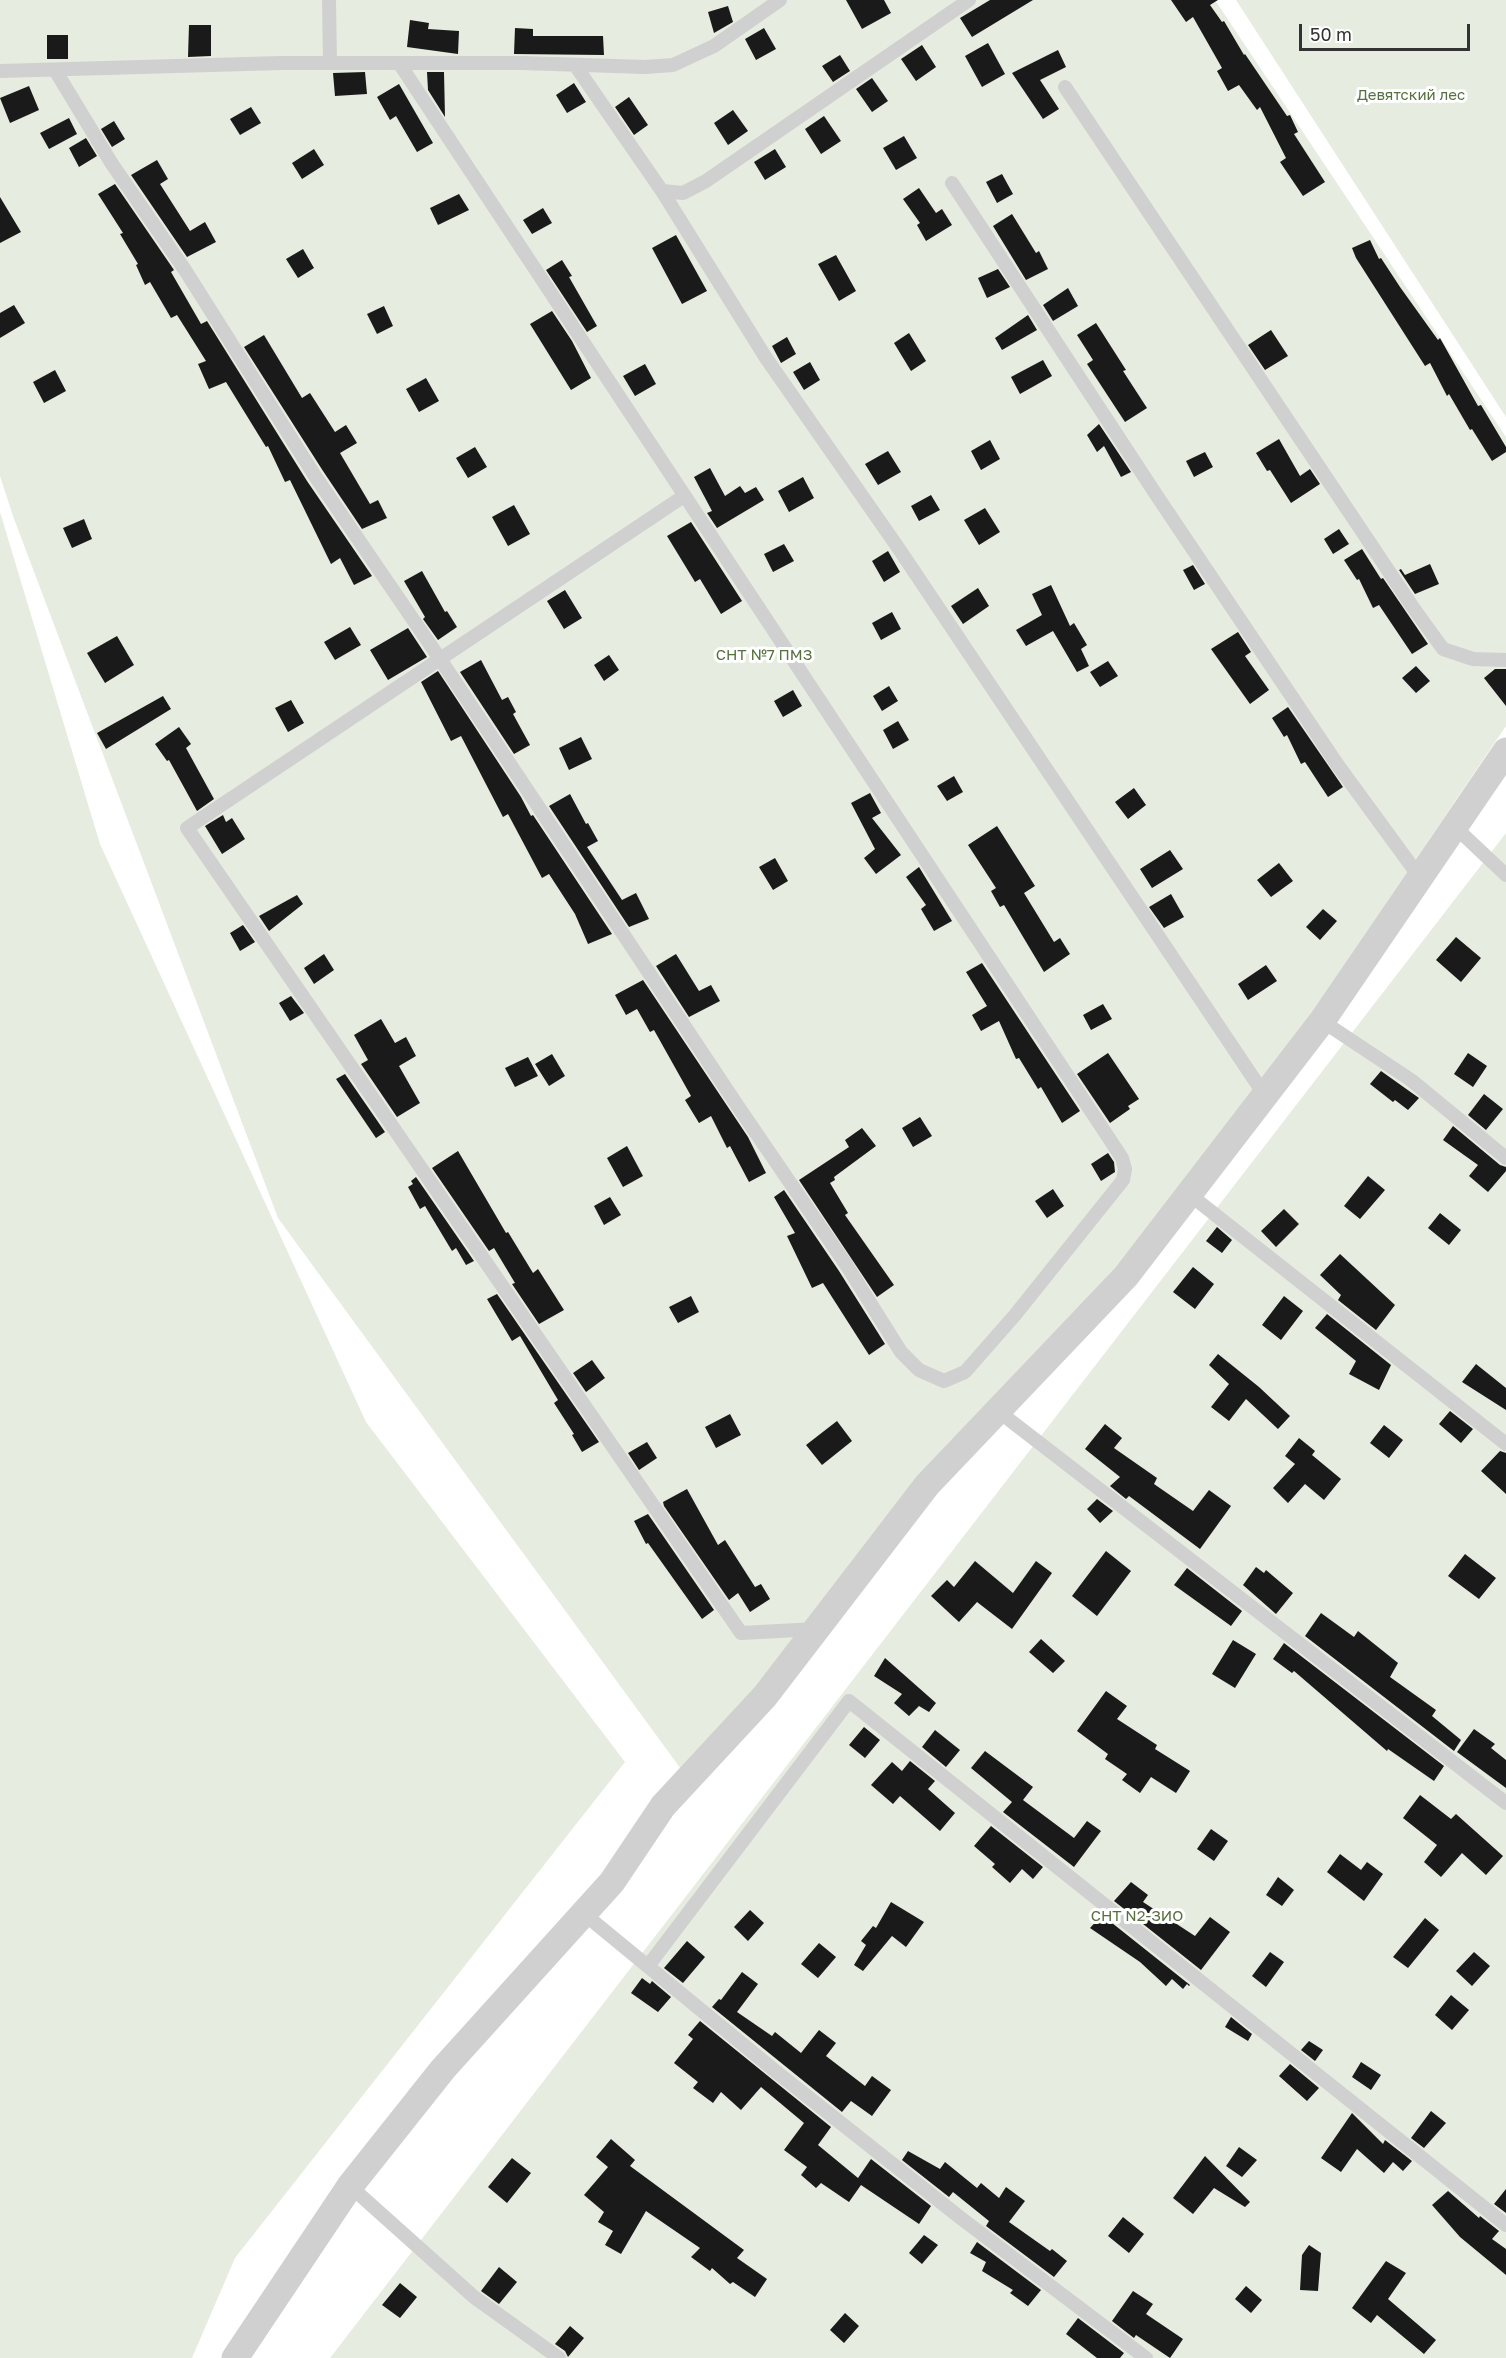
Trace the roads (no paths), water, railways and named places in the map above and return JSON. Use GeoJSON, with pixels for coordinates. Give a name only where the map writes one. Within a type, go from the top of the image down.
{"type":"FeatureCollection","features":[{"type":"Feature","properties":{"kind":"street"},"geometry":{"type":"LineString","coordinates":[[235,2358],[350,2186],[443,2069],[612,1882],[663,1806],[765,1696],[927,1485],[1126,1276],[1322,1021],[1421,879],[1506,751]]}},
{"type":"Feature","properties":{"kind":"lane"},"geometry":{"type":"LineString","coordinates":[[329,0],[330,63]]}},
{"type":"Feature","properties":{"kind":"lane"},"geometry":{"type":"LineString","coordinates":[[0,71],[330,63],[645,67],[673,65],[714,46],[780,0]]}},
{"type":"Feature","properties":{"kind":"lane"},"geometry":{"type":"LineString","coordinates":[[662,191],[683,193],[706,181],[969,0]]}},
{"type":"Feature","properties":{"kind":"lane"},"geometry":{"type":"LineString","coordinates":[[54,70],[112,164],[185,270],[315,476],[440,659],[749,1124],[848,1266],[901,1352],[919,1370],[944,1382],[965,1372],[1015,1315],[1123,1180],[1125,1169],[1122,1158],[399,63]]}},
{"type":"Feature","properties":{"kind":"lane"},"geometry":{"type":"LineString","coordinates":[[575,65],[662,191],[766,358],[899,549],[1260,1088]]}},
{"type":"Feature","properties":{"kind":"lane"},"geometry":{"type":"LineString","coordinates":[[1065,87],[1443,649],[1473,659],[1506,660]]}},
{"type":"Feature","properties":{"kind":"lane"},"geometry":{"type":"LineString","coordinates":[[952,183],[1336,764],[1421,879]]}},
{"type":"Feature","properties":{"kind":"lane"},"geometry":{"type":"LineString","coordinates":[[684,496],[186,828],[741,1633],[816,1629]]}},
{"type":"Feature","properties":{"kind":"lane"},"geometry":{"type":"LineString","coordinates":[[1455,827],[1506,875]]}},
{"type":"Feature","properties":{"kind":"lane"},"geometry":{"type":"LineString","coordinates":[[1322,1021],[1411,1080],[1506,1158]]}},
{"type":"Feature","properties":{"kind":"lane"},"geometry":{"type":"LineString","coordinates":[[1189,1194],[1506,1444]]}},
{"type":"Feature","properties":{"kind":"lane"},"geometry":{"type":"LineString","coordinates":[[998,1411],[1506,1803]]}},
{"type":"Feature","properties":{"kind":"lane"},"geometry":{"type":"LineString","coordinates":[[648,1966],[849,1701],[1506,2225]]}},
{"type":"Feature","properties":{"kind":"lane"},"geometry":{"type":"LineString","coordinates":[[583,1914],[952,2211],[1146,2358]]}},
{"type":"Feature","properties":{"kind":"lane"},"geometry":{"type":"LineString","coordinates":[[350,2186],[474,2297],[559,2358]]}},
{"type":"Feature","properties":{"kind":"park label","name":"Девятский лес"},"geometry":{"type":"Point","coordinates":[1411,95]}},
{"type":"Feature","properties":{"kind":"park label","name":"СНТ №7 ПМЗ"},"geometry":{"type":"Point","coordinates":[764,655]}},
{"type":"Feature","properties":{"kind":"park label","name":"СНТ N2-ЗИО"},"geometry":{"type":"Point","coordinates":[1137,1916]}}]}
